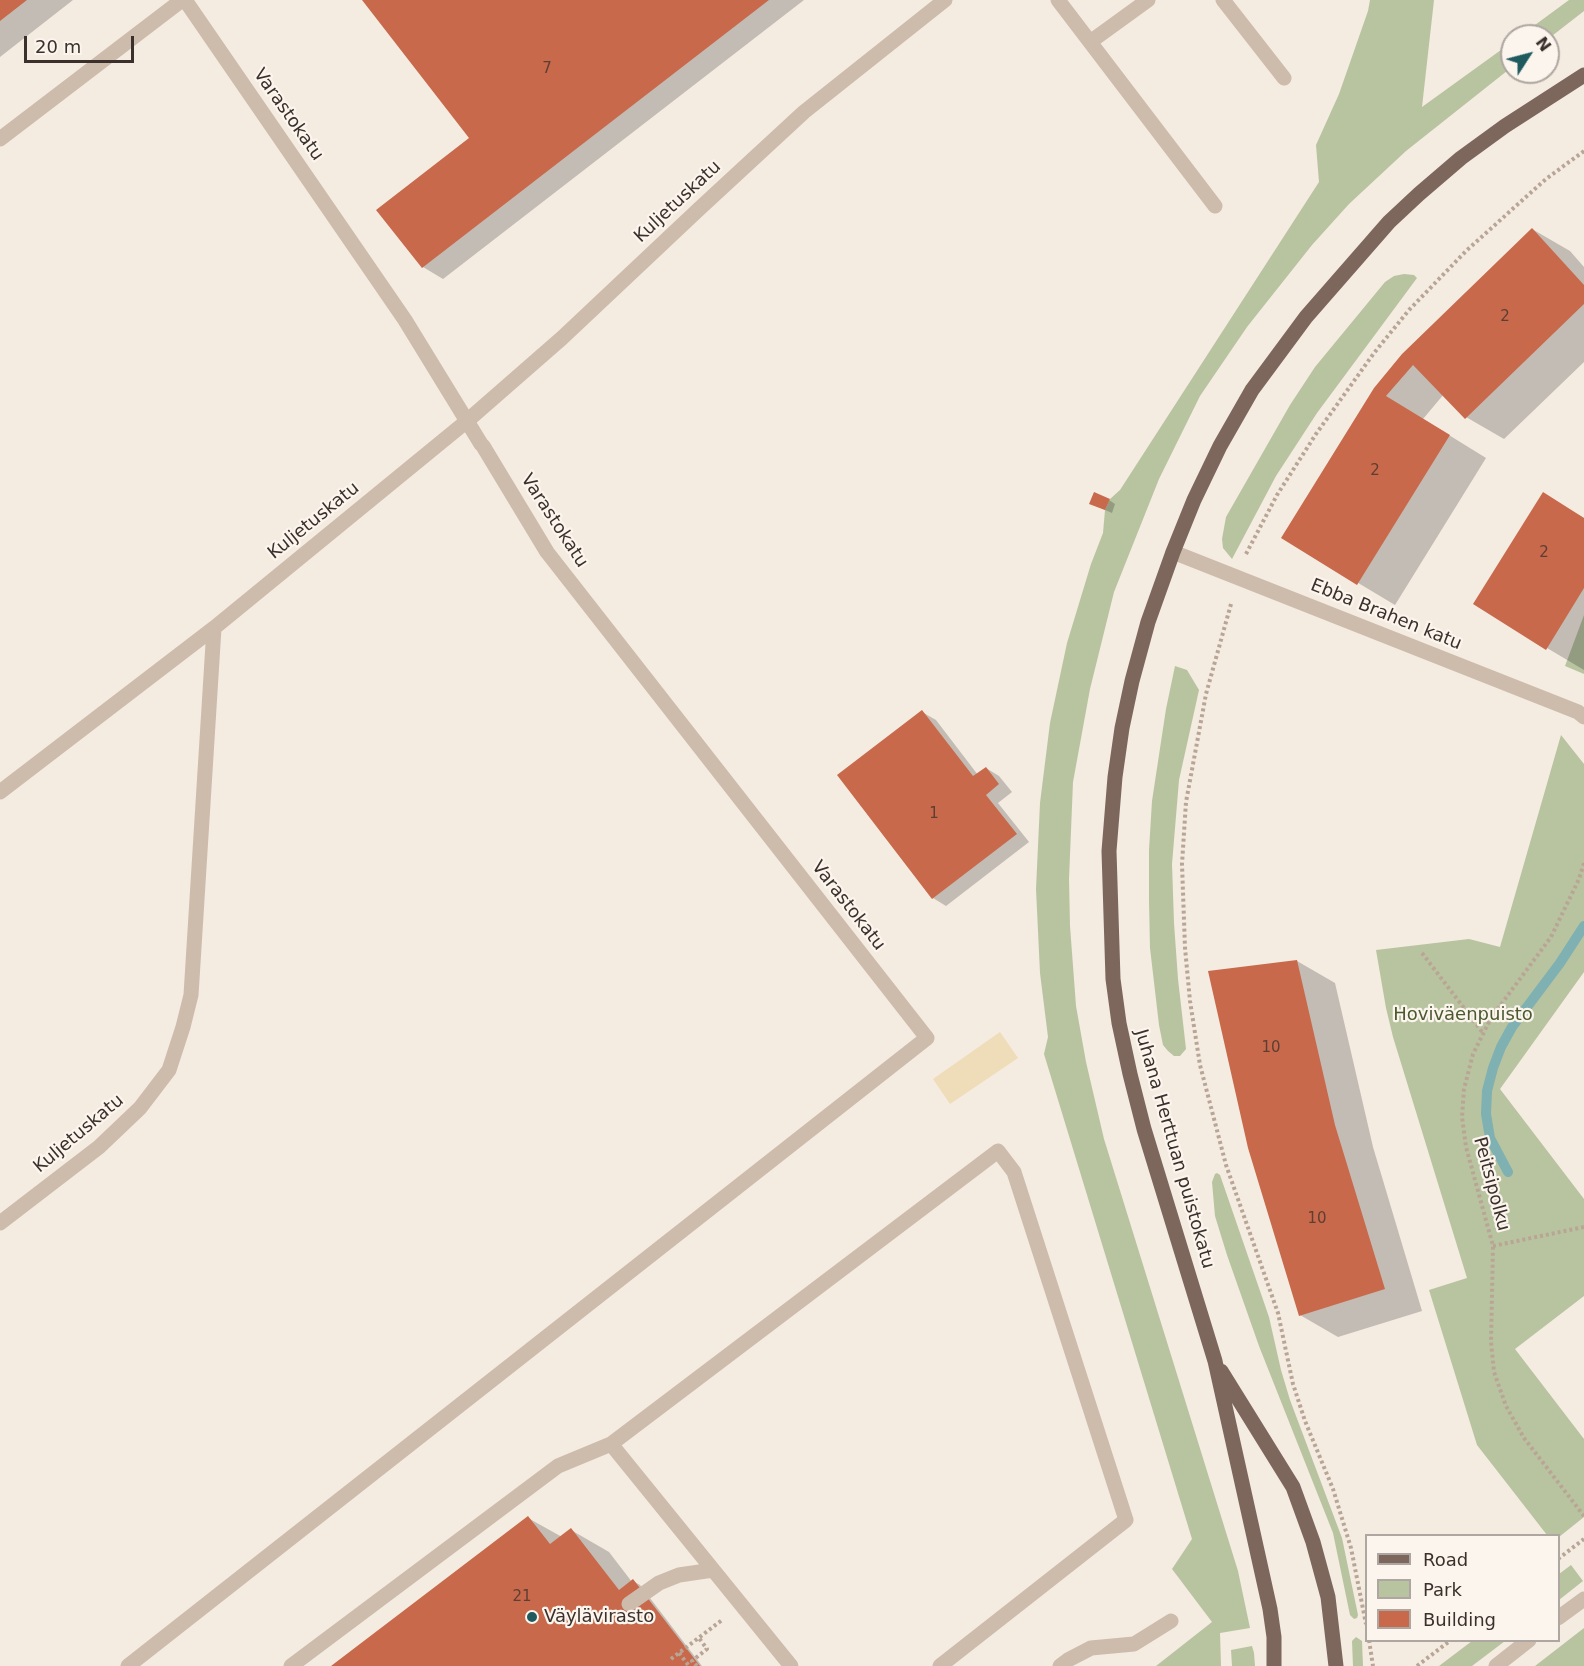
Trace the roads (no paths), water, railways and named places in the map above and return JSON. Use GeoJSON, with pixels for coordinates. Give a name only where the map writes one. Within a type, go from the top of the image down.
{"type":"FeatureCollection","features":[{"type":"Feature","properties":{"kind":"main road","name":"Juhana Herttuan puistokatu"},"geometry":{"type":"LineString","coordinates":[[1274,1666],[1274,1637],[1270,1609],[1215,1361],[1144,1129],[1119,1023],[1113,979],[1109,851],[1115,777],[1122,728],[1148,622],[1173,552],[1204,478],[1252,390],[1306,317],[1397,215],[1419,194],[1461,158],[1584,75]]}},
{"type":"Feature","properties":{"kind":"main road","name":"Juhana Herttuan puistokatu"},"geometry":{"type":"LineString","coordinates":[[1215,1361],[1293,1487],[1313,1542],[1328,1597],[1336,1666]]}},
{"type":"Feature","properties":{"kind":"street"},"geometry":{"type":"LineString","coordinates":[[0,139],[183,0]]}},
{"type":"Feature","properties":{"kind":"street","name":"Varastokatu"},"geometry":{"type":"LineString","coordinates":[[128,1666],[927,1038],[547,552],[405,320],[183,0]]}},
{"type":"Feature","properties":{"kind":"street","name":"Kuljetuskatu"},"geometry":{"type":"LineString","coordinates":[[0,1223],[99,1147],[140,1108],[169,1070],[191,995],[214,628],[467,421],[562,338],[804,112],[945,0]]}},
{"type":"Feature","properties":{"kind":"street"},"geometry":{"type":"LineString","coordinates":[[1058,0],[1215,206]]}},
{"type":"Feature","properties":{"kind":"street"},"geometry":{"type":"LineString","coordinates":[[1090,42],[1148,0]]}},
{"type":"Feature","properties":{"kind":"street"},"geometry":{"type":"LineString","coordinates":[[1223,0],[1284,78]]}},
{"type":"Feature","properties":{"kind":"street","name":"Ebba Brahen katu"},"geometry":{"type":"LineString","coordinates":[[1173,552],[1578,712],[1584,717]]}},
{"type":"Feature","properties":{"kind":"street"},"geometry":{"type":"LineString","coordinates":[[0,792],[214,628]]}},
{"type":"Feature","properties":{"kind":"street"},"geometry":{"type":"LineString","coordinates":[[291,1666],[558,1466],[611,1444],[998,1151],[1014,1172],[1126,1520],[940,1666]]}},
{"type":"Feature","properties":{"kind":"street"},"geometry":{"type":"LineString","coordinates":[[611,1444],[791,1666]]}},
{"type":"Feature","properties":{"kind":"street"},"geometry":{"type":"LineString","coordinates":[[629,1604],[659,1583],[679,1575],[713,1570]]}},
{"type":"Feature","properties":{"kind":"street"},"geometry":{"type":"LineString","coordinates":[[1560,1617],[1584,1599]]}},
{"type":"Feature","properties":{"kind":"street"},"geometry":{"type":"LineString","coordinates":[[1060,1666],[1091,1648],[1134,1644],[1171,1621]]}},
{"type":"Feature","properties":{"kind":"street"},"geometry":{"type":"LineString","coordinates":[[1496,1666],[1528,1642]]}},
{"type":"Feature","properties":{"kind":"waterway"},"geometry":{"type":"LineString","coordinates":[[1508,1172],[1490,1138],[1486,1114],[1487,1091],[1493,1068],[1512,1027],[1560,963],[1584,926]]}},
{"type":"Feature","properties":{"kind":"place","name":"Väylävirasto"},"geometry":{"type":"Point","coordinates":[532,1617]}},
{"type":"Feature","properties":{"kind":"park label","name":"Hoviväenpuisto"},"geometry":{"type":"Point","coordinates":[1463,1015]}}]}
